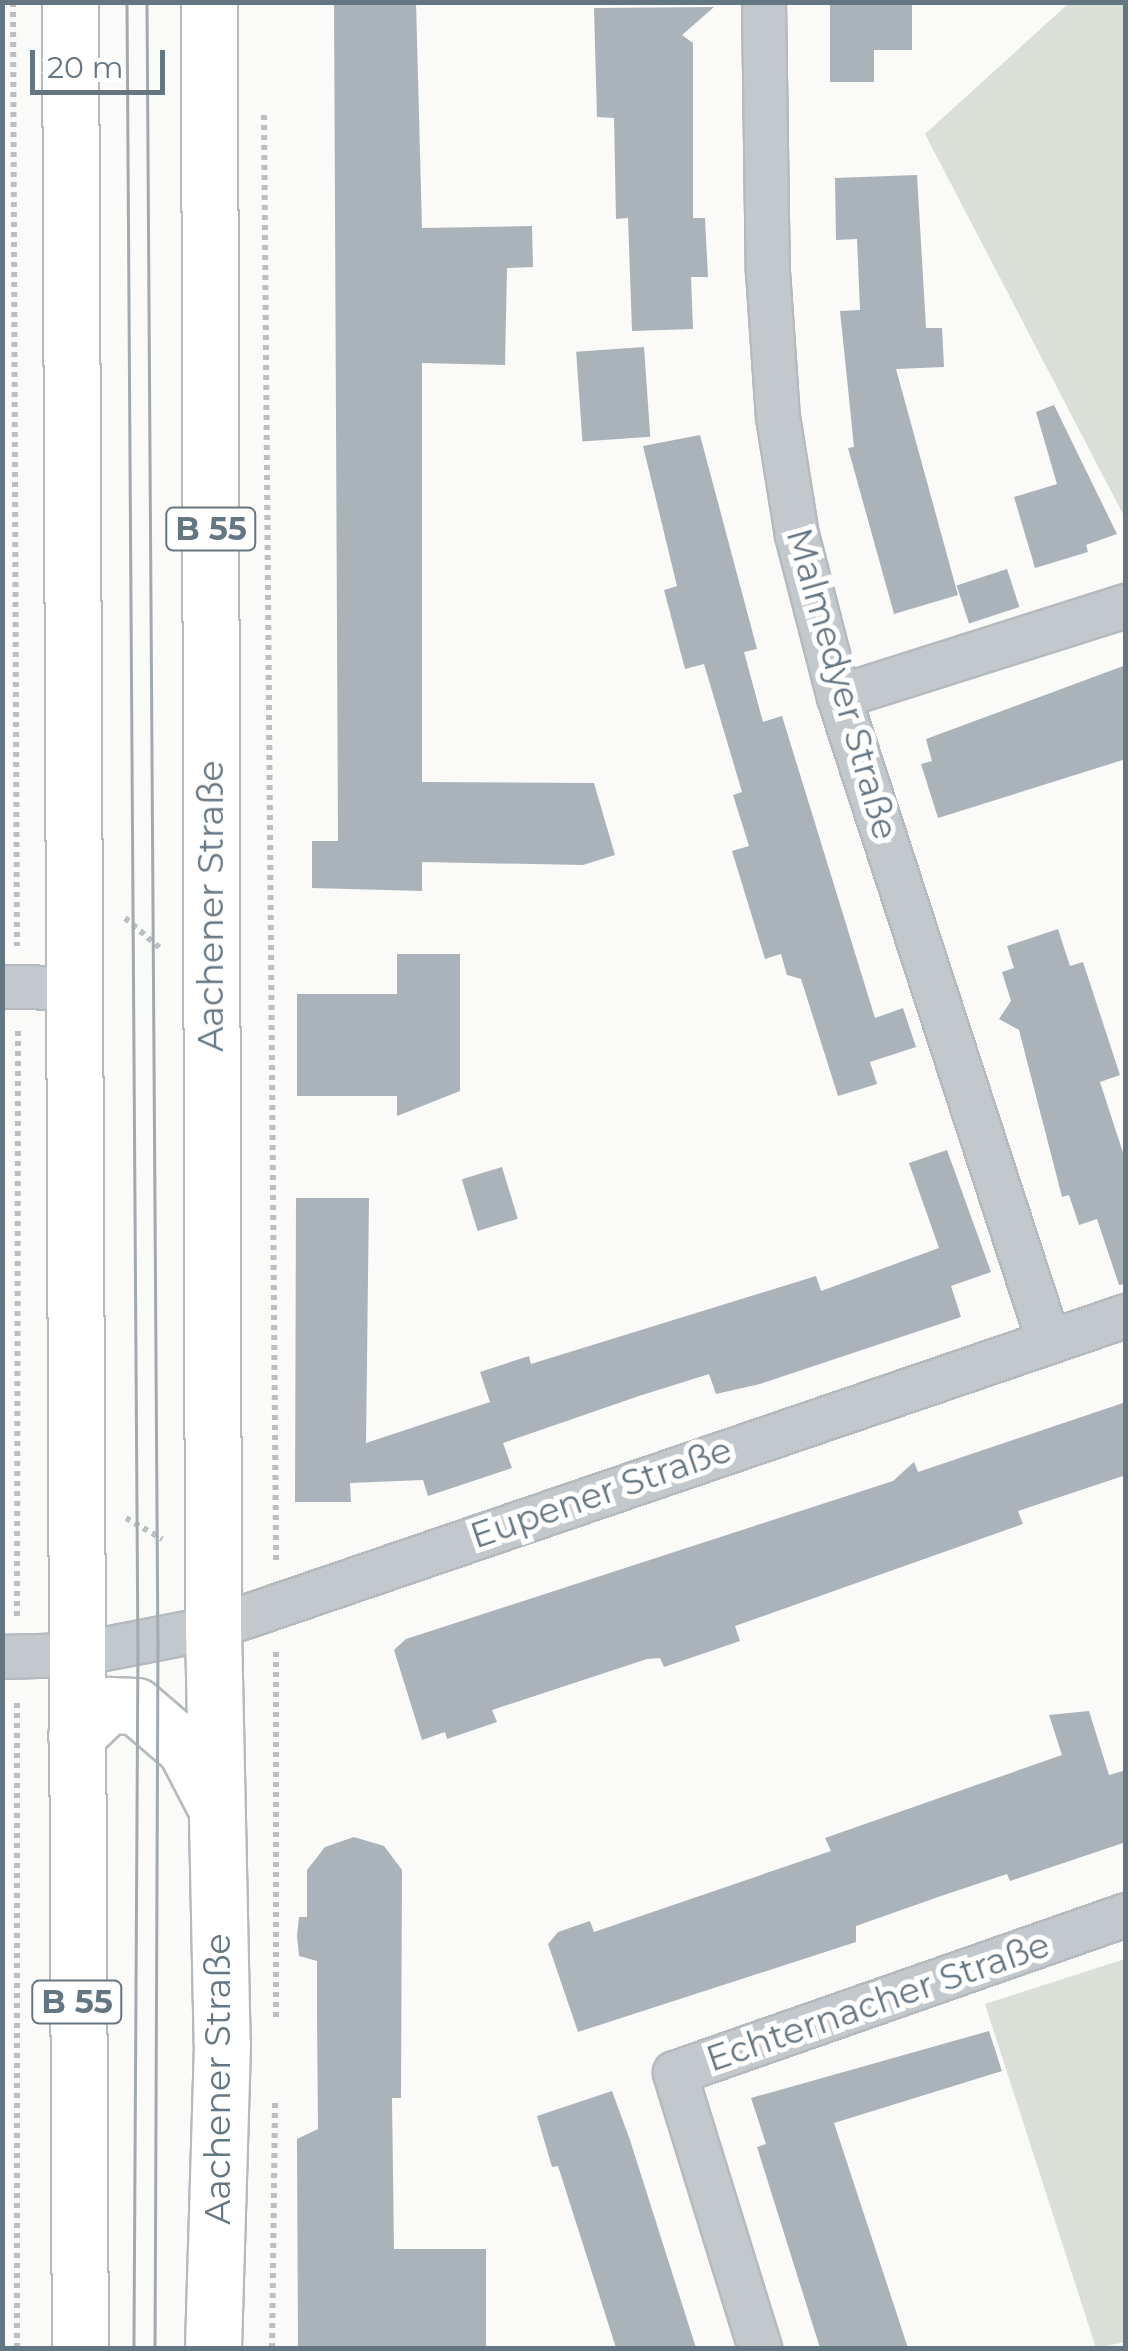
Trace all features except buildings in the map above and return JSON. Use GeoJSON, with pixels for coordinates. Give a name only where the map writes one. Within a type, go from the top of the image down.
{"type":"FeatureCollection","features":[{"type":"Feature","properties":{"kind":"main road","name":"B 55"},"geometry":{"type":"LineString","coordinates":[[70,2],[74,1655],[80,2348]]}},
{"type":"Feature","properties":{"kind":"main road","name":"Aachener Straße"},"geometry":{"type":"LineString","coordinates":[[209,2],[212,1518],[222,2044],[213,2348]]}},
{"type":"Feature","properties":{"kind":"main road","name":"Aachener Straße"},"geometry":{"type":"LineString","coordinates":[[76,1736],[108,1704],[136,1706],[185,1748],[216,1810]]}},
{"type":"Feature","properties":{"kind":"street","name":"Malmedyer Straße"},"geometry":{"type":"LineString","coordinates":[[764,2],[778,417],[797,534],[839,697],[1049,1342]]}},
{"type":"Feature","properties":{"kind":"street"},"geometry":{"type":"LineString","coordinates":[[839,697],[1126,606]]}},
{"type":"Feature","properties":{"kind":"street"},"geometry":{"type":"LineString","coordinates":[[10,987],[74,964]]}},
{"type":"Feature","properties":{"kind":"street","name":"Eupener Straße"},"geometry":{"type":"LineString","coordinates":[[10,1658],[74,1655],[213,1628],[276,1603],[1126,1316]]}},
{"type":"Feature","properties":{"kind":"street","name":"Echternacher Straße"},"geometry":{"type":"LineString","coordinates":[[760,2348],[675,2074],[1126,1916]]}},
{"type":"Feature","properties":{"kind":"path"},"geometry":{"type":"LineString","coordinates":[[13,2],[17,922],[10,987],[17,1527],[10,1658],[17,2348]]}},
{"type":"Feature","properties":{"kind":"path"},"geometry":{"type":"LineString","coordinates":[[264,100],[276,2034]]}},
{"type":"Feature","properties":{"kind":"path"},"geometry":{"type":"LineString","coordinates":[[17,922],[74,964],[114,953],[114,908],[166,952],[167,917],[272,978]]}},
{"type":"Feature","properties":{"kind":"path"},"geometry":{"type":"LineString","coordinates":[[17,1527],[115,1544],[116,1513],[168,1543],[168,1519],[275,1515]]}},
{"type":"Feature","properties":{"kind":"path"},"geometry":{"type":"LineString","coordinates":[[272,2348],[275,2093]]}},
{"type":"Feature","properties":{"kind":"shaded area"},"geometry":{"type":"Polygon","coordinates":[[[1069,3],[1125,3],[1125,518],[925,134],[1069,3]]]}},
{"type":"Feature","properties":{"kind":"shaded area"},"geometry":{"type":"Polygon","coordinates":[[[1125,1959],[1125,2342],[1096,2348],[985,2004],[1125,1959]]]}},
{"type":"Feature","properties":{"kind":"tram line"},"geometry":{"type":"LineString","coordinates":[[127,2],[138,1643],[134,2348]]}},
{"type":"Feature","properties":{"kind":"tram line"},"geometry":{"type":"LineString","coordinates":[[147,2],[158,1639],[155,2348]]}}]}
